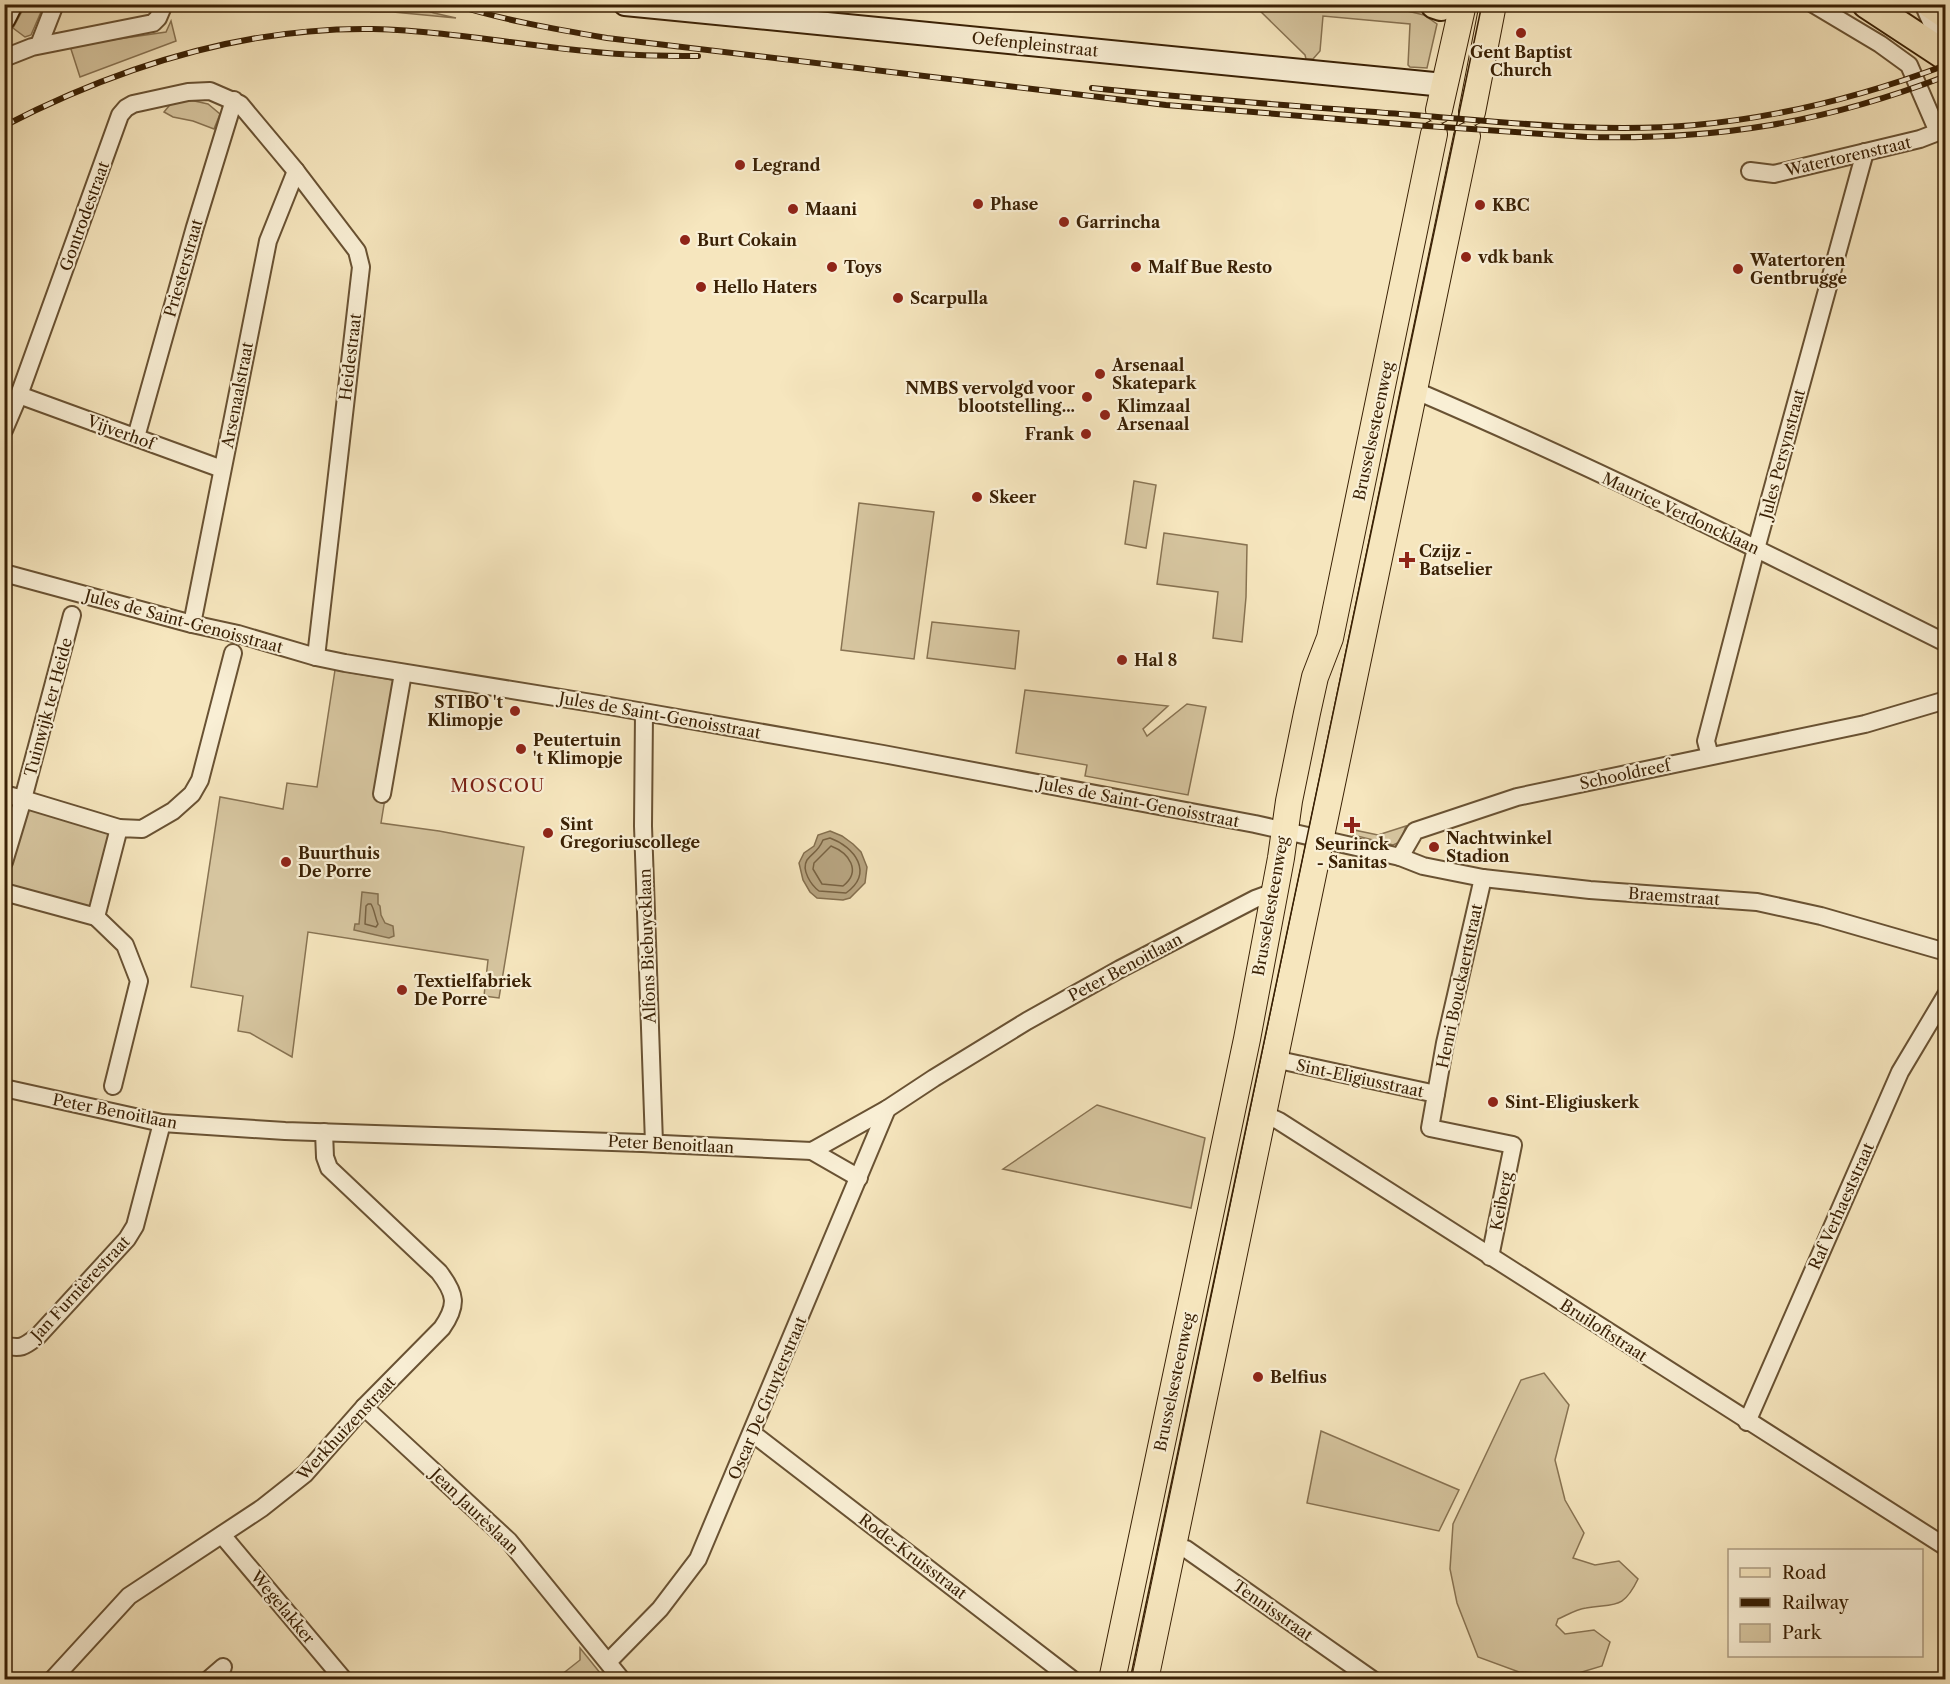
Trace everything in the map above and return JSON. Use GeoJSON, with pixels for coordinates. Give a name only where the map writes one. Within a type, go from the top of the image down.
{"type":"FeatureCollection","features":[{"type":"Feature","properties":{"kind":"highway"},"geometry":{"type":"LineString","coordinates":[[1867,4],[1946,55]]}},
{"type":"Feature","properties":{"kind":"highway"},"geometry":{"type":"LineString","coordinates":[[1931,4],[1946,14]]}},
{"type":"Feature","properties":{"kind":"main road"},"geometry":{"type":"LineString","coordinates":[[1450,7],[1481,9],[1485,4]]}},
{"type":"Feature","properties":{"kind":"main road","name":"Brusselsesteenweg"},"geometry":{"type":"LineString","coordinates":[[1144,1680],[1493,4]]}},
{"type":"Feature","properties":{"kind":"main road","name":"Brusselsesteenweg"},"geometry":{"type":"LineString","coordinates":[[1112,1680],[1231,1116],[1315,677],[1330,638],[1437,122],[1444,85],[1450,7]]}},
{"type":"Feature","properties":{"kind":"street"},"geometry":{"type":"LineString","coordinates":[[4,18],[11,4]]}},
{"type":"Feature","properties":{"kind":"street"},"geometry":{"type":"LineString","coordinates":[[39,45],[55,4]]}},
{"type":"Feature","properties":{"kind":"street"},"geometry":{"type":"LineString","coordinates":[[4,58],[39,45],[153,23],[158,18],[164,4]]}},
{"type":"Feature","properties":{"kind":"street","name":"Oefenpleinstraat"},"geometry":{"type":"LineString","coordinates":[[625,4],[1444,85]]}},
{"type":"Feature","properties":{"kind":"street"},"geometry":{"type":"LineString","coordinates":[[1813,4],[1880,44],[1910,65],[1942,130]]}},
{"type":"Feature","properties":{"kind":"street"},"geometry":{"type":"LineString","coordinates":[[1923,4],[1946,55]]}},
{"type":"Feature","properties":{"kind":"street","name":"Gontrodestraat"},"geometry":{"type":"LineString","coordinates":[[4,430],[19,395],[120,115],[133,104],[188,92],[210,91],[234,100]]}},
{"type":"Feature","properties":{"kind":"street","name":"Heidestraat"},"geometry":{"type":"LineString","coordinates":[[234,100],[250,114],[357,251],[360,267],[316,657]]}},
{"type":"Feature","properties":{"kind":"street","name":"Priesterstraat"},"geometry":{"type":"LineString","coordinates":[[136,437],[195,227],[234,100]]}},
{"type":"Feature","properties":{"kind":"street","name":"Watertorenstraat"},"geometry":{"type":"LineString","coordinates":[[1750,171],[1774,174],[1920,139],[1942,130]]}},
{"type":"Feature","properties":{"kind":"street","name":"Jules Persynstraat"},"geometry":{"type":"LineString","coordinates":[[1710,756],[1706,741],[1865,152]]}},
{"type":"Feature","properties":{"kind":"street","name":"Arsenaalstraat"},"geometry":{"type":"LineString","coordinates":[[192,624],[268,241],[296,171]]}},
{"type":"Feature","properties":{"kind":"street","name":"Maurice Verdoncklaan"},"geometry":{"type":"LineString","coordinates":[[1414,390],[1756,549],[1946,643]]}},
{"type":"Feature","properties":{"kind":"street","name":"Vijverhof"},"geometry":{"type":"LineString","coordinates":[[19,395],[222,469]]}},
{"type":"Feature","properties":{"kind":"street","name":"Jules de Saint-Genoisstraat"},"geometry":{"type":"LineString","coordinates":[[4,573],[192,624],[235,644],[883,754],[1321,838]]}},
{"type":"Feature","properties":{"kind":"street","name":"Tuinwijk ter Heide"},"geometry":{"type":"LineString","coordinates":[[4,862],[72,615]]}},
{"type":"Feature","properties":{"kind":"street","name":"Tuinwijk ter Heide"},"geometry":{"type":"LineString","coordinates":[[4,794],[119,828],[142,829],[173,811],[192,794],[200,780],[235,644]]}},
{"type":"Feature","properties":{"kind":"street"},"geometry":{"type":"LineString","coordinates":[[382,794],[403,673]]}},
{"type":"Feature","properties":{"kind":"street","name":"Schooldreef"},"geometry":{"type":"LineString","coordinates":[[1400,857],[1415,831],[1517,797],[1865,724],[1946,700]]}},
{"type":"Feature","properties":{"kind":"street","name":"Alfons Biebuycklaan"},"geometry":{"type":"LineString","coordinates":[[644,712],[643,826],[654,1143]]}},
{"type":"Feature","properties":{"kind":"street"},"geometry":{"type":"LineString","coordinates":[[96,917],[119,828]]}},
{"type":"Feature","properties":{"kind":"street"},"geometry":{"type":"LineString","coordinates":[[1321,838],[1400,857]]}},
{"type":"Feature","properties":{"kind":"street","name":"Braemstraat"},"geometry":{"type":"LineString","coordinates":[[1400,857],[1423,866],[1483,878],[1590,890],[1757,902],[1821,916],[1946,952]]}},
{"type":"Feature","properties":{"kind":"street","name":"Henri Bouckaertstraat"},"geometry":{"type":"LineString","coordinates":[[1436,1094],[1444,1043],[1483,878]]}},
{"type":"Feature","properties":{"kind":"street"},"geometry":{"type":"LineString","coordinates":[[4,892],[96,917],[125,945],[139,981],[110,1097]]}},
{"type":"Feature","properties":{"kind":"street","name":"Peter Benoitlaan"},"geometry":{"type":"LineString","coordinates":[[4,1088],[110,1097],[162,1123],[285,1131],[654,1143],[812,1151],[887,1109],[1027,1021],[1119,969],[1255,899],[1274,892]]}},
{"type":"Feature","properties":{"kind":"street","name":"Raf Verhaeststraat"},"geometry":{"type":"LineString","coordinates":[[1747,1422],[1900,1072],[1946,995]]}},
{"type":"Feature","properties":{"kind":"street","name":"Sint-Eligiusstraat"},"geometry":{"type":"LineString","coordinates":[[1274,1059],[1436,1094],[1430,1128],[1512,1145]]}},
{"type":"Feature","properties":{"kind":"street","name":"Oscar De Gruyterstraat"},"geometry":{"type":"LineString","coordinates":[[608,1662],[660,1609],[698,1559],[887,1109]]}},
{"type":"Feature","properties":{"kind":"street","name":"Bruiloftstraat"},"geometry":{"type":"LineString","coordinates":[[1262,1113],[1279,1121],[1946,1547]]}},
{"type":"Feature","properties":{"kind":"street","name":"Jan Furnièrestraat"},"geometry":{"type":"LineString","coordinates":[[4,1345],[24,1347],[38,1336],[127,1239],[135,1226],[162,1123]]}},
{"type":"Feature","properties":{"kind":"street","name":"Werkhuizenstraat"},"geometry":{"type":"LineString","coordinates":[[52,1680],[129,1596],[262,1508],[305,1474],[364,1407],[451,1315],[453,1299],[449,1285],[439,1272],[328,1168],[324,1132]]}},
{"type":"Feature","properties":{"kind":"street","name":"Keiberg"},"geometry":{"type":"LineString","coordinates":[[1490,1257],[1512,1145]]}},
{"type":"Feature","properties":{"kind":"street"},"geometry":{"type":"LineString","coordinates":[[812,1151],[859,1178]]}},
{"type":"Feature","properties":{"kind":"street","name":"Jean Jaurèslaan"},"geometry":{"type":"LineString","coordinates":[[364,1407],[509,1541],[622,1680]]}},
{"type":"Feature","properties":{"kind":"street","name":"Rode-Kruisstraat"},"geometry":{"type":"LineString","coordinates":[[752,1433],[1073,1680]]}},
{"type":"Feature","properties":{"kind":"street","name":"Wegelakker"},"geometry":{"type":"LineString","coordinates":[[222,1535],[344,1680]]}},
{"type":"Feature","properties":{"kind":"street","name":"Tennisstraat"},"geometry":{"type":"LineString","coordinates":[[1172,1546],[1186,1549],[1372,1680]]}},
{"type":"Feature","properties":{"kind":"street"},"geometry":{"type":"LineString","coordinates":[[208,1680],[223,1667]]}},
{"type":"Feature","properties":{"kind":"green space"},"geometry":{"type":"Polygon","coordinates":[[[26,4],[44,5],[31,35],[25,37],[13,28],[26,4]]]}},
{"type":"Feature","properties":{"kind":"green space"},"geometry":{"type":"Polygon","coordinates":[[[373,5],[411,5],[456,18],[371,12],[373,5]]]}},
{"type":"Feature","properties":{"kind":"green space"},"geometry":{"type":"Polygon","coordinates":[[[1254,5],[1382,5],[1424,15],[1437,24],[1427,68],[1408,65],[1410,24],[1323,16],[1320,51],[1313,59],[1306,59],[1305,55],[1254,5]]]}},
{"type":"Feature","properties":{"kind":"green space"},"geometry":{"type":"Polygon","coordinates":[[[171,21],[176,41],[80,77],[70,46],[166,32],[171,21]]]}},
{"type":"Feature","properties":{"kind":"green space"},"geometry":{"type":"Polygon","coordinates":[[[190,100],[208,104],[220,114],[214,129],[173,117],[164,112],[173,101],[190,100]]]}},
{"type":"Feature","properties":{"kind":"green space"},"geometry":{"type":"Polygon","coordinates":[[[1134,481],[1156,485],[1146,548],[1125,544],[1134,481]]]}},
{"type":"Feature","properties":{"kind":"green space"},"geometry":{"type":"Polygon","coordinates":[[[859,503],[934,512],[914,659],[841,650],[859,503]]]}},
{"type":"Feature","properties":{"kind":"green space"},"geometry":{"type":"Polygon","coordinates":[[[1164,533],[1247,545],[1242,642],[1213,638],[1218,592],[1157,584],[1164,533]]]}},
{"type":"Feature","properties":{"kind":"green space"},"geometry":{"type":"Polygon","coordinates":[[[932,622],[1019,631],[1015,669],[927,658],[932,622]]]}},
{"type":"Feature","properties":{"kind":"green space"},"geometry":{"type":"Polygon","coordinates":[[[335,670],[404,682],[381,823],[524,847],[499,998],[484,996],[488,960],[308,932],[292,1057],[250,1033],[238,1031],[243,996],[191,987],[220,797],[283,809],[287,783],[317,787],[335,670]]]}},
{"type":"Feature","properties":{"kind":"green space"},"geometry":{"type":"Polygon","coordinates":[[[1025,690],[1168,706],[1143,729],[1147,736],[1187,704],[1206,707],[1188,795],[1085,776],[1087,765],[1016,753],[1025,690]]]}},
{"type":"Feature","properties":{"kind":"green space"},"geometry":{"type":"Polygon","coordinates":[[[24,807],[111,832],[92,913],[5,889],[4,874],[24,807]]]}},
{"type":"Feature","properties":{"kind":"green space"},"geometry":{"type":"Polygon","coordinates":[[[1406,826],[1400,842],[1393,845],[1353,835],[1354,830],[1378,835],[1406,826]]]}},
{"type":"Feature","properties":{"kind":"green space"},"geometry":{"type":"Polygon","coordinates":[[[1097,1105],[1205,1138],[1191,1208],[1003,1169],[1097,1105]]]}},
{"type":"Feature","properties":{"kind":"green space"},"geometry":{"type":"Polygon","coordinates":[[[1544,1373],[1569,1405],[1555,1460],[1565,1500],[1584,1533],[1573,1558],[1595,1565],[1619,1561],[1638,1579],[1628,1596],[1617,1603],[1583,1609],[1558,1619],[1556,1625],[1565,1634],[1594,1630],[1610,1642],[1602,1666],[1572,1675],[1519,1672],[1478,1657],[1457,1603],[1450,1569],[1453,1524],[1521,1380],[1544,1373]]]}},
{"type":"Feature","properties":{"kind":"green space"},"geometry":{"type":"Polygon","coordinates":[[[1321,1431],[1459,1490],[1439,1531],[1307,1503],[1321,1431]]]}},
{"type":"Feature","properties":{"kind":"green space"},"geometry":{"type":"Polygon","coordinates":[[[580,1648],[605,1679],[556,1679],[580,1660],[580,1648]]]}},
{"type":"Feature","properties":{"kind":"water"},"geometry":{"type":"Polygon","coordinates":[[[830,831],[853,844],[861,852],[867,867],[865,883],[850,898],[843,900],[817,898],[810,892],[803,880],[799,863],[804,853],[814,846],[818,835],[830,831]]]}},
{"type":"Feature","properties":{"kind":"water"},"geometry":{"type":"Polygon","coordinates":[[[362,892],[378,894],[381,915],[385,923],[393,926],[394,936],[389,938],[354,930],[355,924],[359,924],[362,892]]]}},
{"type":"Feature","properties":{"kind":"tram line"},"geometry":{"type":"LineString","coordinates":[[1130,1680],[1482,4]]}},
{"type":"Feature","properties":{"kind":"railway"},"geometry":{"type":"LineString","coordinates":[[452,4],[548,28],[607,38],[1166,105],[1587,137],[1681,135],[1770,125],[1857,106],[1946,76]]}},
{"type":"Feature","properties":{"kind":"railway"},"geometry":{"type":"LineString","coordinates":[[4,126],[92,86],[183,55],[230,43],[325,30],[403,30],[618,54],[698,56]]}},
{"type":"Feature","properties":{"kind":"railway"},"geometry":{"type":"LineString","coordinates":[[1092,88],[1510,123],[1621,128],[1695,125],[1791,111],[1884,86],[1946,65]]}},
{"type":"Feature","properties":{"kind":"place","name":"Gent Baptist Church"},"geometry":{"type":"Point","coordinates":[1521,33]}},
{"type":"Feature","properties":{"kind":"place","name":"Legrand"},"geometry":{"type":"Point","coordinates":[740,165]}},
{"type":"Feature","properties":{"kind":"place","name":"Phase"},"geometry":{"type":"Point","coordinates":[978,204]}},
{"type":"Feature","properties":{"kind":"place","name":"KBC"},"geometry":{"type":"Point","coordinates":[1480,205]}},
{"type":"Feature","properties":{"kind":"place","name":"Maani"},"geometry":{"type":"Point","coordinates":[793,209]}},
{"type":"Feature","properties":{"kind":"place","name":"Garrincha"},"geometry":{"type":"Point","coordinates":[1064,222]}},
{"type":"Feature","properties":{"kind":"place","name":"Burt Cokain"},"geometry":{"type":"Point","coordinates":[685,240]}},
{"type":"Feature","properties":{"kind":"place","name":"vdk bank"},"geometry":{"type":"Point","coordinates":[1466,257]}},
{"type":"Feature","properties":{"kind":"place","name":"Toys"},"geometry":{"type":"Point","coordinates":[832,267]}},
{"type":"Feature","properties":{"kind":"place","name":"Malf Bue Resto"},"geometry":{"type":"Point","coordinates":[1136,267]}},
{"type":"Feature","properties":{"kind":"place","name":"Watertoren Gentbrugge"},"geometry":{"type":"Point","coordinates":[1738,269]}},
{"type":"Feature","properties":{"kind":"place","name":"Hello Haters"},"geometry":{"type":"Point","coordinates":[701,287]}},
{"type":"Feature","properties":{"kind":"place","name":"Scarpulla"},"geometry":{"type":"Point","coordinates":[898,298]}},
{"type":"Feature","properties":{"kind":"place","name":"Arsenaal Skatepark"},"geometry":{"type":"Point","coordinates":[1100,374]}},
{"type":"Feature","properties":{"kind":"place","name":"NMBS vervolgd voor blootstelling..."},"geometry":{"type":"Point","coordinates":[1087,397]}},
{"type":"Feature","properties":{"kind":"place","name":"Klimzaal Arsenaal"},"geometry":{"type":"Point","coordinates":[1105,415]}},
{"type":"Feature","properties":{"kind":"place","name":"Frank"},"geometry":{"type":"Point","coordinates":[1086,434]}},
{"type":"Feature","properties":{"kind":"place","name":"Skeer"},"geometry":{"type":"Point","coordinates":[977,497]}},
{"type":"Feature","properties":{"kind":"place","name":"Czijz - Batselier"},"geometry":{"type":"Point","coordinates":[1407,560]}},
{"type":"Feature","properties":{"kind":"place","name":"Hal 8"},"geometry":{"type":"Point","coordinates":[1122,660]}},
{"type":"Feature","properties":{"kind":"place","name":"STIBO 't Klimopje"},"geometry":{"type":"Point","coordinates":[515,711]}},
{"type":"Feature","properties":{"kind":"place","name":"Peutertuin 't Klimopje"},"geometry":{"type":"Point","coordinates":[521,749]}},
{"type":"Feature","properties":{"kind":"place","name":"Seurinck - Sanitas"},"geometry":{"type":"Point","coordinates":[1352,825]}},
{"type":"Feature","properties":{"kind":"place","name":"Sint Gregoriuscollege"},"geometry":{"type":"Point","coordinates":[548,833]}},
{"type":"Feature","properties":{"kind":"place","name":"Nachtwinkel Stadion"},"geometry":{"type":"Point","coordinates":[1434,847]}},
{"type":"Feature","properties":{"kind":"place","name":"Buurthuis De Porre"},"geometry":{"type":"Point","coordinates":[286,862]}},
{"type":"Feature","properties":{"kind":"place","name":"Textielfabriek De Porre"},"geometry":{"type":"Point","coordinates":[402,990]}},
{"type":"Feature","properties":{"kind":"place","name":"Sint-Eligiuskerk"},"geometry":{"type":"Point","coordinates":[1493,1102]}},
{"type":"Feature","properties":{"kind":"place","name":"Belfius"},"geometry":{"type":"Point","coordinates":[1258,1377]}},
{"type":"Feature","properties":{"kind":"district","name":"MOSCOU"},"geometry":{"type":"Point","coordinates":[498,786]}}]}
